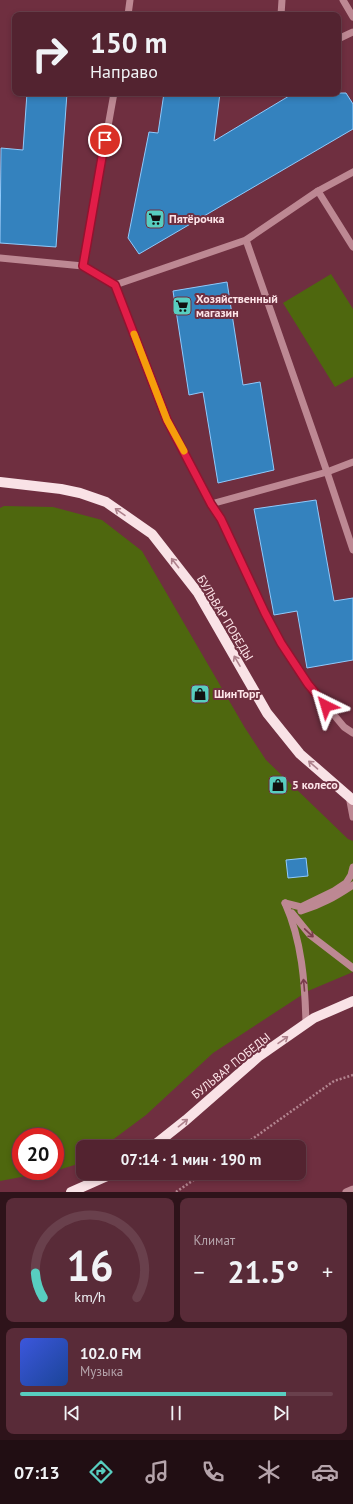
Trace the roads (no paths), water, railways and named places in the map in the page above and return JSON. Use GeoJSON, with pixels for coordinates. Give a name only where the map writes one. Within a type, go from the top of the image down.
{"type":"FeatureCollection","features":[{"type":"Feature","properties":{"kind":"main road","name":"БУЛЬВАР ПОБЕДЫ"},"geometry":{"type":"LineString","coordinates":[[0,482],[61,488],[80,493],[106,502],[152,534],[198,593],[267,713],[300,754],[351,798]]}},
{"type":"Feature","properties":{"kind":"main road","name":"БУЛЬВАР ПОБЕДЫ"},"geometry":{"type":"LineString","coordinates":[[161,1140],[258,1057],[314,1018],[353,1001]]}},
{"type":"Feature","properties":{"kind":"main road"},"geometry":{"type":"LineString","coordinates":[[71,1192],[98,1180]]}},
{"type":"Feature","properties":{"kind":"lane"},"geometry":{"type":"LineString","coordinates":[[128,12],[130,0]]}},
{"type":"Feature","properties":{"kind":"lane"},"geometry":{"type":"LineString","coordinates":[[281,12],[282,0]]}},
{"type":"Feature","properties":{"kind":"lane"},"geometry":{"type":"LineString","coordinates":[[343,0],[353,17]]}},
{"type":"Feature","properties":{"kind":"lane"},"geometry":{"type":"LineString","coordinates":[[341,38],[353,32]]}},
{"type":"Feature","properties":{"kind":"lane"},"geometry":{"type":"LineString","coordinates":[[83,266],[113,96]]}},
{"type":"Feature","properties":{"kind":"lane"},"geometry":{"type":"LineString","coordinates":[[115,285],[246,240],[318,191],[353,172]]}},
{"type":"Feature","properties":{"kind":"lane"},"geometry":{"type":"LineString","coordinates":[[318,191],[353,247]]}},
{"type":"Feature","properties":{"kind":"lane"},"geometry":{"type":"LineString","coordinates":[[246,240],[353,550]]}},
{"type":"Feature","properties":{"kind":"lane"},"geometry":{"type":"LineString","coordinates":[[0,258],[83,266],[115,285],[167,420],[211,504],[221,519],[265,613],[281,643],[308,684],[344,727],[353,733]]}},
{"type":"Feature","properties":{"kind":"lane"},"geometry":{"type":"LineString","coordinates":[[211,504],[327,472],[353,462]]}},
{"type":"Feature","properties":{"kind":"lane"},"geometry":{"type":"LineString","coordinates":[[351,798],[353,817]]}},
{"type":"Feature","properties":{"kind":"lane"},"geometry":{"type":"LineString","coordinates":[[284,903],[301,907],[334,891],[346,883],[351,875],[353,867]]}},
{"type":"Feature","properties":{"kind":"lane"},"geometry":{"type":"LineString","coordinates":[[284,903],[300,911],[319,906],[353,885]]}},
{"type":"Feature","properties":{"kind":"lane"},"geometry":{"type":"LineString","coordinates":[[284,903],[299,924],[353,968]]}},
{"type":"Feature","properties":{"kind":"lane"},"geometry":{"type":"LineString","coordinates":[[284,903],[291,917],[300,953],[306,998],[306,1024]]}},
{"type":"Feature","properties":{"kind":"lane"},"geometry":{"type":"LineString","coordinates":[[346,1192],[353,1190]]}},
{"type":"Feature","properties":{"kind":"place","name":"Пятёрочка"},"geometry":{"type":"Point","coordinates":[155,219]}},
{"type":"Feature","properties":{"kind":"place","name":"Хозяйственный магазин"},"geometry":{"type":"Point","coordinates":[182,306]}},
{"type":"Feature","properties":{"kind":"place","name":"ШинТорг"},"geometry":{"type":"Point","coordinates":[200,694]}},
{"type":"Feature","properties":{"kind":"place","name":"5 колесо"},"geometry":{"type":"Point","coordinates":[278,785]}}]}
